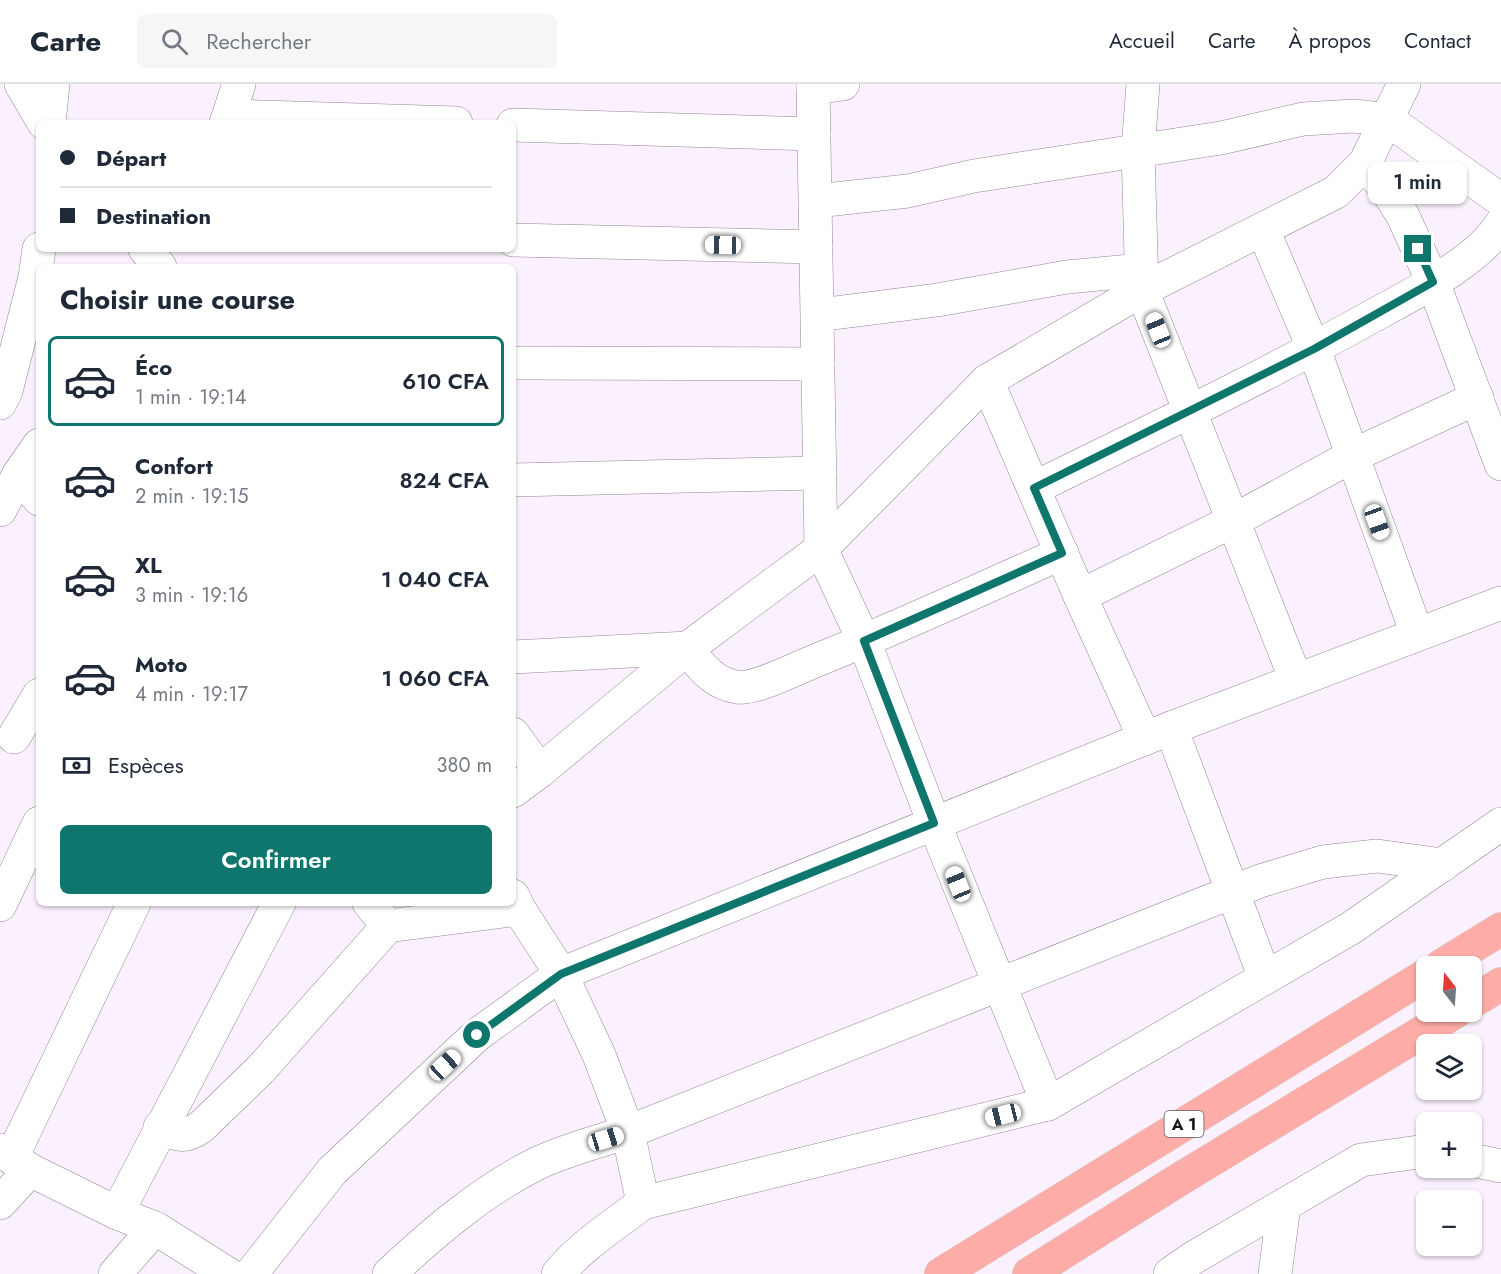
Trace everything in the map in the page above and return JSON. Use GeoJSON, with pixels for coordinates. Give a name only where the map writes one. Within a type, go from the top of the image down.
{"type":"FeatureCollection","features":[{"type":"Feature","properties":{"kind":"highway"},"geometry":{"type":"LineString","coordinates":[[1457,956],[1501,929]]}},
{"type":"Feature","properties":{"kind":"highway","name":"A 1"},"geometry":{"type":"LineString","coordinates":[[941,1274],[1416,981]]}},
{"type":"Feature","properties":{"kind":"highway"},"geometry":{"type":"LineString","coordinates":[[1482,996],[1501,984]]}},
{"type":"Feature","properties":{"kind":"highway","name":"A 1"},"geometry":{"type":"LineString","coordinates":[[1029,1274],[1439,1022]]}},
{"type":"Feature","properties":{"kind":"street"},"geometry":{"type":"LineString","coordinates":[[21,84],[42,120]]}},
{"type":"Feature","properties":{"kind":"street"},"geometry":{"type":"LineString","coordinates":[[49,120],[53,84]]}},
{"type":"Feature","properties":{"kind":"street"},"geometry":{"type":"LineString","coordinates":[[239,84],[228,119],[285,120]]}},
{"type":"Feature","properties":{"kind":"street"},"geometry":{"type":"LineString","coordinates":[[1143,84],[1138,150],[1142,280],[1296,680]]}},
{"type":"Feature","properties":{"kind":"street"},"geometry":{"type":"LineString","coordinates":[[516,789],[688,648],[821,549],[987,381],[1142,280],[1263,230],[1336,192],[1365,163],[1404,84]]}},
{"type":"Feature","properties":{"kind":"street"},"geometry":{"type":"LineString","coordinates":[[823,85],[814,134],[821,549],[864,641],[934,823],[1048,1104]]}},
{"type":"Feature","properties":{"kind":"street"},"geometry":{"type":"LineString","coordinates":[[816,201],[908,191],[974,176],[1221,138],[1302,119],[1354,116],[1388,120],[1501,200]]}},
{"type":"Feature","properties":{"kind":"street"},"geometry":{"type":"LineString","coordinates":[[516,125],[814,134]]}},
{"type":"Feature","properties":{"kind":"street"},"geometry":{"type":"LineString","coordinates":[[1365,163],[1403,216],[1433,282],[1501,464]]}},
{"type":"Feature","properties":{"kind":"street"},"geometry":{"type":"LineString","coordinates":[[1034,488],[1314,349],[1433,282],[1468,258],[1501,224]]}},
{"type":"Feature","properties":{"kind":"street"},"geometry":{"type":"LineString","coordinates":[[1263,230],[1314,349],[1417,634]]}},
{"type":"Feature","properties":{"kind":"street"},"geometry":{"type":"LineString","coordinates":[[516,240],[816,247]]}},
{"type":"Feature","properties":{"kind":"street"},"geometry":{"type":"LineString","coordinates":[[2,394],[36,276]]}},
{"type":"Feature","properties":{"kind":"street"},"geometry":{"type":"LineString","coordinates":[[818,315],[937,300],[1067,277],[1142,280]]}},
{"type":"Feature","properties":{"kind":"street"},"geometry":{"type":"LineString","coordinates":[[516,363],[818,364]]}},
{"type":"Feature","properties":{"kind":"street"},"geometry":{"type":"LineString","coordinates":[[987,381],[1080,596],[1158,733],[1233,892],[1265,978]]}},
{"type":"Feature","properties":{"kind":"street"},"geometry":{"type":"LineString","coordinates":[[1080,596],[1233,521],[1354,455],[1477,398]]}},
{"type":"Feature","properties":{"kind":"street"},"geometry":{"type":"LineString","coordinates":[[0,510],[29,486],[36,457]]}},
{"type":"Feature","properties":{"kind":"street"},"geometry":{"type":"LineString","coordinates":[[516,480],[820,473]]}},
{"type":"Feature","properties":{"kind":"street"},"geometry":{"type":"LineString","coordinates":[[688,648],[698,663],[716,680],[738,687],[763,682],[864,641],[1062,553]]}},
{"type":"Feature","properties":{"kind":"street"},"geometry":{"type":"LineString","coordinates":[[251,1274],[332,1172],[477,1035],[561,974],[1158,733],[1501,603]]}},
{"type":"Feature","properties":{"kind":"street"},"geometry":{"type":"LineString","coordinates":[[516,657],[688,648]]}},
{"type":"Feature","properties":{"kind":"street"},"geometry":{"type":"LineString","coordinates":[[18,739],[36,701]]}},
{"type":"Feature","properties":{"kind":"street"},"geometry":{"type":"LineString","coordinates":[[516,738],[540,771]]}},
{"type":"Feature","properties":{"kind":"street"},"geometry":{"type":"LineString","coordinates":[[558,1274],[594,1241],[643,1203],[1048,1104],[1351,928],[1501,824]]}},
{"type":"Feature","properties":{"kind":"street"},"geometry":{"type":"LineString","coordinates":[[0,905],[36,829]]}},
{"type":"Feature","properties":{"kind":"street"},"geometry":{"type":"LineString","coordinates":[[389,1274],[424,1242],[499,1186],[537,1163],[628,1132],[1260,881],[1323,862],[1377,856],[1443,865]]}},
{"type":"Feature","properties":{"kind":"street"},"geometry":{"type":"LineString","coordinates":[[516,903],[561,974],[599,1055],[628,1132],[643,1203]]}},
{"type":"Feature","properties":{"kind":"street"},"geometry":{"type":"LineString","coordinates":[[0,1203],[14,1159],[133,906]]}},
{"type":"Feature","properties":{"kind":"street"},"geometry":{"type":"LineString","coordinates":[[117,1213],[277,906]]}},
{"type":"Feature","properties":{"kind":"street"},"geometry":{"type":"LineString","coordinates":[[160,1127],[182,1136],[191,1134],[260,1070],[379,915],[482,906]]}},
{"type":"Feature","properties":{"kind":"street"},"geometry":{"type":"LineString","coordinates":[[1170,1274],[1193,1258],[1361,1160],[1416,1152]]}},
{"type":"Feature","properties":{"kind":"street"},"geometry":{"type":"LineString","coordinates":[[14,1159],[117,1213],[155,1228],[228,1274]]}},
{"type":"Feature","properties":{"kind":"street"},"geometry":{"type":"LineString","coordinates":[[1482,1162],[1501,1166]]}},
{"type":"Feature","properties":{"kind":"street"},"geometry":{"type":"LineString","coordinates":[[1275,1274],[1284,1205]]}},
{"type":"Feature","properties":{"kind":"street"},"geometry":{"type":"LineString","coordinates":[[115,1274],[155,1228]]}},
{"type":"Feature","properties":{"kind":"route"},"geometry":{"type":"LineString","coordinates":[[477,1035],[561,974],[934,823],[864,641],[1062,553],[1034,488],[1314,349],[1433,282],[1418,249]]}}]}
